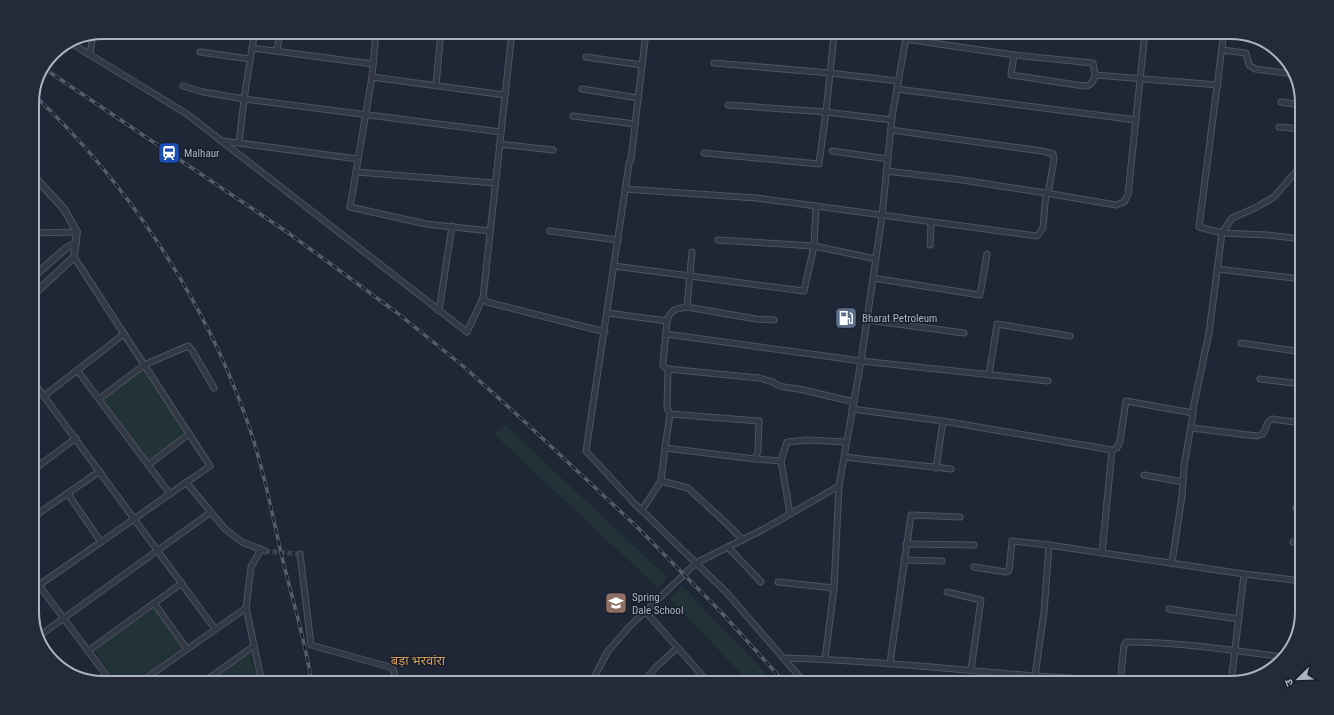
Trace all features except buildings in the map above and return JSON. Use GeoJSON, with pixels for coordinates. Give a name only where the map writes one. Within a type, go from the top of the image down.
{"type":"FeatureCollection","features":[{"type":"Feature","properties":{"kind":"street"},"geometry":{"type":"LineString","coordinates":[[239,144],[244,99],[254,39]]}},
{"type":"Feature","properties":{"kind":"street"},"geometry":{"type":"LineString","coordinates":[[277,51],[279,39]]}},
{"type":"Feature","properties":{"kind":"street"},"geometry":{"type":"LineString","coordinates":[[375,39],[372,77],[350,207],[426,224],[490,231]]}},
{"type":"Feature","properties":{"kind":"street"},"geometry":{"type":"LineString","coordinates":[[436,85],[440,39]]}},
{"type":"Feature","properties":{"kind":"street"},"geometry":{"type":"LineString","coordinates":[[75,46],[187,114],[467,332],[483,298],[498,144],[511,39]]}},
{"type":"Feature","properties":{"kind":"street"},"geometry":{"type":"LineString","coordinates":[[645,39],[626,190],[586,451],[642,510],[726,592],[798,676]]}},
{"type":"Feature","properties":{"kind":"street"},"geometry":{"type":"LineString","coordinates":[[704,152],[819,164],[834,39]]}},
{"type":"Feature","properties":{"kind":"street"},"geometry":{"type":"LineString","coordinates":[[825,659],[834,588],[838,486],[861,361],[882,216],[892,120],[905,39],[1014,55],[1093,63],[1095,75],[1093,82],[1089,86],[1084,86],[1011,75],[1014,55]]}},
{"type":"Feature","properties":{"kind":"street"},"geometry":{"type":"LineString","coordinates":[[886,171],[962,180],[1116,205],[1124,202],[1128,195],[1145,39]]}},
{"type":"Feature","properties":{"kind":"street"},"geometry":{"type":"LineString","coordinates":[[1223,39],[1200,227],[1222,233],[1267,235],[1295,238]]}},
{"type":"Feature","properties":{"kind":"street"},"geometry":{"type":"LineString","coordinates":[[90,55],[92,40]]}},
{"type":"Feature","properties":{"kind":"street"},"geometry":{"type":"LineString","coordinates":[[252,48],[373,64]]}},
{"type":"Feature","properties":{"kind":"street"},"geometry":{"type":"LineString","coordinates":[[1222,50],[1246,53],[1249,65],[1255,69],[1287,73]]}},
{"type":"Feature","properties":{"kind":"street"},"geometry":{"type":"LineString","coordinates":[[200,52],[250,59]]}},
{"type":"Feature","properties":{"kind":"street"},"geometry":{"type":"LineString","coordinates":[[586,57],[642,65]]}},
{"type":"Feature","properties":{"kind":"street"},"geometry":{"type":"LineString","coordinates":[[714,63],[830,73],[898,81]]}},
{"type":"Feature","properties":{"kind":"street"},"geometry":{"type":"LineString","coordinates":[[1095,75],[1218,85]]}},
{"type":"Feature","properties":{"kind":"street"},"geometry":{"type":"LineString","coordinates":[[372,77],[505,94]]}},
{"type":"Feature","properties":{"kind":"street"},"geometry":{"type":"LineString","coordinates":[[183,86],[202,92],[244,99],[500,132]]}},
{"type":"Feature","properties":{"kind":"street"},"geometry":{"type":"LineString","coordinates":[[582,89],[638,98]]}},
{"type":"Feature","properties":{"kind":"street"},"geometry":{"type":"LineString","coordinates":[[897,89],[1136,120]]}},
{"type":"Feature","properties":{"kind":"street"},"geometry":{"type":"LineString","coordinates":[[1281,102],[1295,104]]}},
{"type":"Feature","properties":{"kind":"street"},"geometry":{"type":"LineString","coordinates":[[728,105],[826,112],[892,120]]}},
{"type":"Feature","properties":{"kind":"street"},"geometry":{"type":"LineString","coordinates":[[573,116],[635,124]]}},
{"type":"Feature","properties":{"kind":"street"},"geometry":{"type":"LineString","coordinates":[[1279,127],[1295,128]]}},
{"type":"Feature","properties":{"kind":"street"},"geometry":{"type":"LineString","coordinates":[[626,190],[756,198],[1037,236],[1043,228],[1046,193],[1049,189],[1054,158],[1053,154],[1042,151],[891,130]]}},
{"type":"Feature","properties":{"kind":"street"},"geometry":{"type":"LineString","coordinates":[[222,141],[358,159]]}},
{"type":"Feature","properties":{"kind":"street"},"geometry":{"type":"LineString","coordinates":[[498,144],[553,150]]}},
{"type":"Feature","properties":{"kind":"street"},"geometry":{"type":"LineString","coordinates":[[832,151],[888,159]]}},
{"type":"Feature","properties":{"kind":"street"},"geometry":{"type":"LineString","coordinates":[[356,172],[495,183]]}},
{"type":"Feature","properties":{"kind":"street"},"geometry":{"type":"LineString","coordinates":[[1172,563],[1181,503],[1184,466],[1195,394],[1209,333],[1222,233],[1232,218],[1274,198],[1295,173]]}},
{"type":"Feature","properties":{"kind":"street"},"geometry":{"type":"LineString","coordinates":[[39,182],[64,209],[77,232],[74,257],[39,290]]}},
{"type":"Feature","properties":{"kind":"street"},"geometry":{"type":"LineString","coordinates":[[614,266],[804,291],[814,246],[816,206]]}},
{"type":"Feature","properties":{"kind":"street"},"geometry":{"type":"LineString","coordinates":[[930,245],[931,222]]}},
{"type":"Feature","properties":{"kind":"street"},"geometry":{"type":"LineString","coordinates":[[439,311],[452,226]]}},
{"type":"Feature","properties":{"kind":"street"},"geometry":{"type":"LineString","coordinates":[[550,231],[618,240]]}},
{"type":"Feature","properties":{"kind":"street"},"geometry":{"type":"LineString","coordinates":[[39,233],[77,232]]}},
{"type":"Feature","properties":{"kind":"street"},"geometry":{"type":"LineString","coordinates":[[718,240],[814,246],[876,259]]}},
{"type":"Feature","properties":{"kind":"street"},"geometry":{"type":"LineString","coordinates":[[39,272],[66,248],[76,243]]}},
{"type":"Feature","properties":{"kind":"street"},"geometry":{"type":"LineString","coordinates":[[66,248],[74,257],[210,466],[39,585],[107,676]]}},
{"type":"Feature","properties":{"kind":"street"},"geometry":{"type":"LineString","coordinates":[[687,307],[692,252]]}},
{"type":"Feature","properties":{"kind":"street"},"geometry":{"type":"LineString","coordinates":[[873,278],[980,295],[987,254]]}},
{"type":"Feature","properties":{"kind":"street"},"geometry":{"type":"LineString","coordinates":[[1217,269],[1295,278]]}},
{"type":"Feature","properties":{"kind":"street"},"geometry":{"type":"LineString","coordinates":[[483,298],[487,302],[605,332]]}},
{"type":"Feature","properties":{"kind":"street"},"geometry":{"type":"LineString","coordinates":[[774,320],[756,319],[687,307],[673,311],[669,314],[667,321],[662,363],[663,366],[668,369],[759,378],[774,382],[777,385],[784,387],[854,402]]}},
{"type":"Feature","properties":{"kind":"street"},"geometry":{"type":"LineString","coordinates":[[608,313],[667,321]]}},
{"type":"Feature","properties":{"kind":"street"},"geometry":{"type":"LineString","coordinates":[[867,320],[964,334]]}},
{"type":"Feature","properties":{"kind":"street"},"geometry":{"type":"LineString","coordinates":[[988,375],[997,324],[1070,336]]}},
{"type":"Feature","properties":{"kind":"street"},"geometry":{"type":"LineString","coordinates":[[44,396],[124,334]]}},
{"type":"Feature","properties":{"kind":"street"},"geometry":{"type":"LineString","coordinates":[[666,334],[861,361],[1048,382]]}},
{"type":"Feature","properties":{"kind":"street"},"geometry":{"type":"LineString","coordinates":[[1241,343],[1295,351]]}},
{"type":"Feature","properties":{"kind":"street"},"geometry":{"type":"LineString","coordinates":[[99,399],[144,365],[188,346],[192,350],[214,388]]}},
{"type":"Feature","properties":{"kind":"street"},"geometry":{"type":"LineString","coordinates":[[642,510],[661,481],[670,414],[667,408],[668,369]]}},
{"type":"Feature","properties":{"kind":"street"},"geometry":{"type":"LineString","coordinates":[[77,370],[170,494]]}},
{"type":"Feature","properties":{"kind":"street"},"geometry":{"type":"LineString","coordinates":[[1260,379],[1295,383]]}},
{"type":"Feature","properties":{"kind":"street"},"geometry":{"type":"LineString","coordinates":[[39,389],[215,629]]}},
{"type":"Feature","properties":{"kind":"street"},"geometry":{"type":"LineString","coordinates":[[852,409],[943,421],[1112,450],[1117,448],[1120,441],[1126,401],[1193,413]]}},
{"type":"Feature","properties":{"kind":"street"},"geometry":{"type":"LineString","coordinates":[[670,414],[759,421],[758,451],[756,459]]}},
{"type":"Feature","properties":{"kind":"street"},"geometry":{"type":"LineString","coordinates":[[1191,428],[1258,436],[1263,434],[1268,422],[1272,419],[1295,422]]}},
{"type":"Feature","properties":{"kind":"street"},"geometry":{"type":"LineString","coordinates":[[936,468],[943,421]]}},
{"type":"Feature","properties":{"kind":"street"},"geometry":{"type":"LineString","coordinates":[[148,464],[189,434]]}},
{"type":"Feature","properties":{"kind":"street"},"geometry":{"type":"LineString","coordinates":[[40,464],[76,438]]}},
{"type":"Feature","properties":{"kind":"street"},"geometry":{"type":"LineString","coordinates":[[790,514],[781,461],[787,442],[808,440],[846,442]]}},
{"type":"Feature","properties":{"kind":"street"},"geometry":{"type":"LineString","coordinates":[[665,448],[781,461]]}},
{"type":"Feature","properties":{"kind":"street"},"geometry":{"type":"LineString","coordinates":[[1102,553],[1112,450]]}},
{"type":"Feature","properties":{"kind":"street"},"geometry":{"type":"LineString","coordinates":[[844,457],[951,469]]}},
{"type":"Feature","properties":{"kind":"street"},"geometry":{"type":"LineString","coordinates":[[39,513],[100,471]]}},
{"type":"Feature","properties":{"kind":"street"},"geometry":{"type":"LineString","coordinates":[[1144,475],[1183,482]]}},
{"type":"Feature","properties":{"kind":"street"},"geometry":{"type":"LineString","coordinates":[[661,481],[688,488],[728,524],[742,540]]}},
{"type":"Feature","properties":{"kind":"street"},"geometry":{"type":"LineString","coordinates":[[186,482],[225,529],[242,542],[263,550],[251,567],[246,608],[260,676]]}},
{"type":"Feature","properties":{"kind":"street"},"geometry":{"type":"LineString","coordinates":[[595,676],[608,651],[630,626],[696,563],[764,529],[838,486]]}},
{"type":"Feature","properties":{"kind":"street"},"geometry":{"type":"LineString","coordinates":[[68,494],[101,542]]}},
{"type":"Feature","properties":{"kind":"street"},"geometry":{"type":"LineString","coordinates":[[42,634],[211,512]]}},
{"type":"Feature","properties":{"kind":"street"},"geometry":{"type":"LineString","coordinates":[[890,663],[911,515],[960,517]]}},
{"type":"Feature","properties":{"kind":"street"},"geometry":{"type":"LineString","coordinates":[[974,567],[1006,572],[1009,571],[1012,541],[1295,580]]}},
{"type":"Feature","properties":{"kind":"street"},"geometry":{"type":"LineString","coordinates":[[906,544],[974,545]]}},
{"type":"Feature","properties":{"kind":"street"},"geometry":{"type":"LineString","coordinates":[[783,658],[890,663],[1035,676],[1044,612],[1049,545]]}},
{"type":"Feature","properties":{"kind":"street"},"geometry":{"type":"LineString","coordinates":[[728,547],[761,582]]}},
{"type":"Feature","properties":{"kind":"street"},"geometry":{"type":"LineString","coordinates":[[300,554],[311,645],[393,668],[395,676]]}},
{"type":"Feature","properties":{"kind":"street"},"geometry":{"type":"LineString","coordinates":[[904,560],[942,561]]}},
{"type":"Feature","properties":{"kind":"street"},"geometry":{"type":"LineString","coordinates":[[1232,676],[1244,574]]}},
{"type":"Feature","properties":{"kind":"street"},"geometry":{"type":"LineString","coordinates":[[778,582],[834,588]]}},
{"type":"Feature","properties":{"kind":"street"},"geometry":{"type":"LineString","coordinates":[[88,650],[182,583]]}},
{"type":"Feature","properties":{"kind":"street"},"geometry":{"type":"LineString","coordinates":[[947,592],[981,600],[971,670]]}},
{"type":"Feature","properties":{"kind":"street"},"geometry":{"type":"LineString","coordinates":[[154,603],[187,649]]}},
{"type":"Feature","properties":{"kind":"street"},"geometry":{"type":"LineString","coordinates":[[149,676],[246,608]]}},
{"type":"Feature","properties":{"kind":"street"},"geometry":{"type":"LineString","coordinates":[[1170,609],[1239,619]]}},
{"type":"Feature","properties":{"kind":"street"},"geometry":{"type":"LineString","coordinates":[[644,611],[703,676]]}},
{"type":"Feature","properties":{"kind":"street"},"geometry":{"type":"LineString","coordinates":[[1121,676],[1124,646],[1126,642],[1148,642],[1236,650],[1277,656]]}},
{"type":"Feature","properties":{"kind":"street"},"geometry":{"type":"LineString","coordinates":[[212,676],[254,646]]}},
{"type":"Feature","properties":{"kind":"street"},"geometry":{"type":"LineString","coordinates":[[649,676],[655,668],[677,648]]}},
{"type":"Feature","properties":{"kind":"shaded area"},"geometry":{"type":"Polygon","coordinates":[[[143,369],[185,434],[148,460],[103,398],[143,369]]]}},
{"type":"Feature","properties":{"kind":"shaded area"},"geometry":{"type":"Polygon","coordinates":[[[504,424],[667,577],[658,588],[495,435],[504,424]]]}},
{"type":"Feature","properties":{"kind":"shaded area"},"geometry":{"type":"Polygon","coordinates":[[[682,586],[768,676],[743,676],[669,598],[682,586]]]}},
{"type":"Feature","properties":{"kind":"shaded area"},"geometry":{"type":"Polygon","coordinates":[[[154,608],[182,648],[142,676],[112,676],[94,651],[154,608]]]}},
{"type":"Feature","properties":{"kind":"shaded area"},"geometry":{"type":"Polygon","coordinates":[[[250,653],[255,676],[218,676],[250,653]]]}},
{"type":"Feature","properties":{"kind":"tunnel"},"geometry":{"type":"LineString","coordinates":[[265,551],[300,554]]}},
{"type":"Feature","properties":{"kind":"railway"},"geometry":{"type":"LineString","coordinates":[[48,71],[287,232],[396,312],[463,366],[635,525],[721,612],[779,676]]}},
{"type":"Feature","properties":{"kind":"railway"},"geometry":{"type":"LineString","coordinates":[[39,100],[68,129],[100,165],[130,203],[184,284],[207,327],[227,371],[251,432],[266,485],[311,676]]}},
{"type":"Feature","properties":{"kind":"place","name":"Malhaur"},"geometry":{"type":"Point","coordinates":[169,153]}},
{"type":"Feature","properties":{"kind":"place","name":"Bharat Petroleum"},"geometry":{"type":"Point","coordinates":[846,318]}},
{"type":"Feature","properties":{"kind":"place","name":"Spring Dale School"},"geometry":{"type":"Point","coordinates":[616,603]}},
{"type":"Feature","properties":{"kind":"district","name":"बड़ा भरवांरा"},"geometry":{"type":"Point","coordinates":[418,660]}}]}
